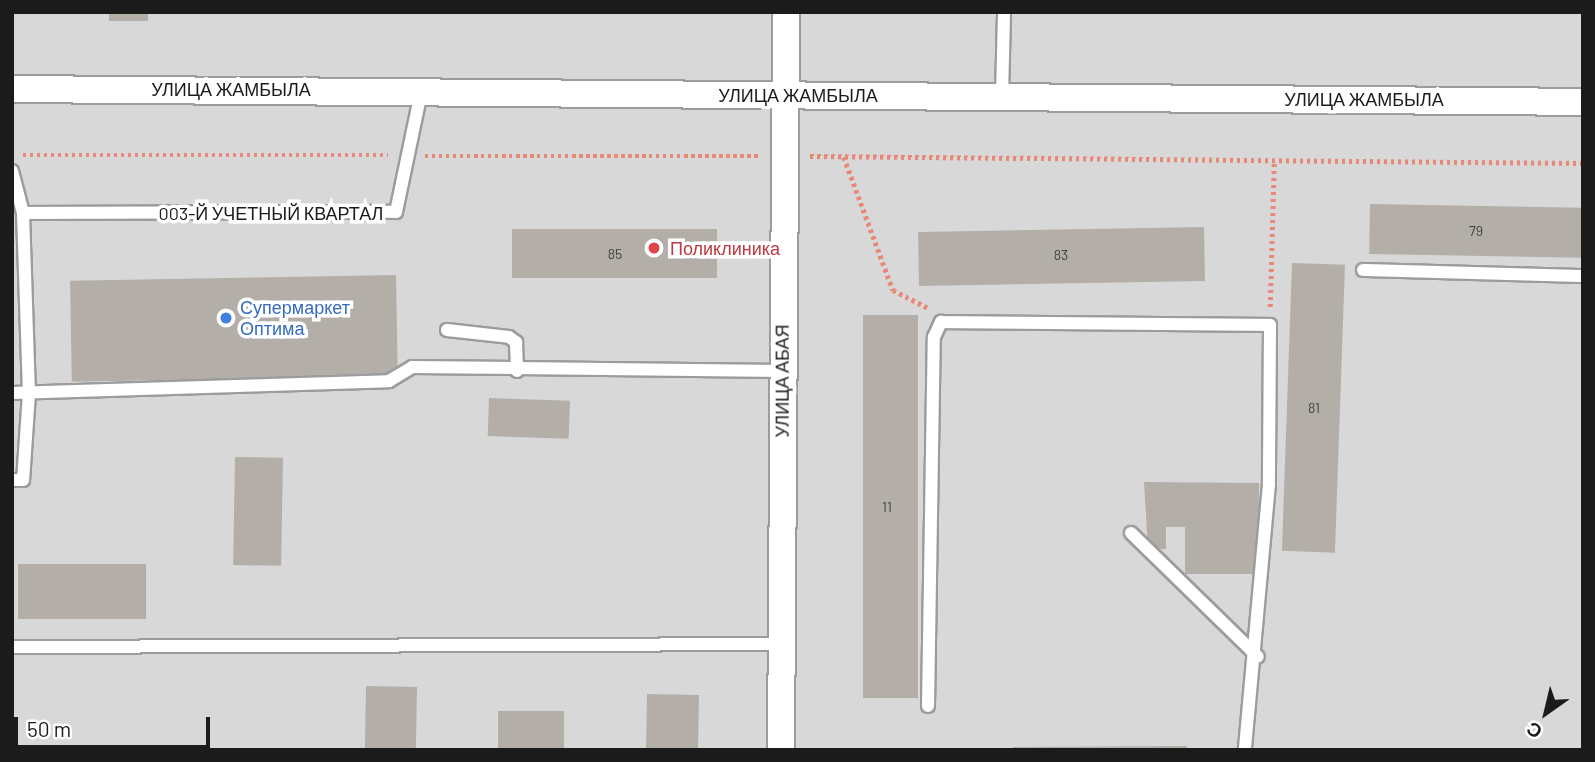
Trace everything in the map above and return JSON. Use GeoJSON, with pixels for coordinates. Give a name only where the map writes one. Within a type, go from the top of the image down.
{"type":"FeatureCollection","features":[{"type":"Feature","properties":{"kind":"street","name":"УЛИЦА АБАЯ"},"geometry":{"type":"LineString","coordinates":[[780,750],[786,12]]}},
{"type":"Feature","properties":{"kind":"street","name":"УЛИЦА ЖАМБЫЛА"},"geometry":{"type":"LineString","coordinates":[[12,89],[1583,102]]}},
{"type":"Feature","properties":{"kind":"lane"},"geometry":{"type":"LineString","coordinates":[[1002,96],[1004,12]]}},
{"type":"Feature","properties":{"kind":"lane","name":"003-Й УЧЕТНЫЙ КВАРТАЛ"},"geometry":{"type":"LineString","coordinates":[[23,213],[396,212],[421,91]]}},
{"type":"Feature","properties":{"kind":"lane"},"geometry":{"type":"LineString","coordinates":[[12,171],[23,213],[29,393],[23,480],[12,480]]}},
{"type":"Feature","properties":{"kind":"lane"},"geometry":{"type":"LineString","coordinates":[[1363,270],[1583,276]]}},
{"type":"Feature","properties":{"kind":"lane"},"geometry":{"type":"LineString","coordinates":[[928,706],[934,337],[948,317],[1270,325],[1270,471],[1258,657],[1245,750]]}},
{"type":"Feature","properties":{"kind":"lane"},"geometry":{"type":"LineString","coordinates":[[447,330],[509,337],[516,342],[517,371]]}},
{"type":"Feature","properties":{"kind":"lane"},"geometry":{"type":"LineString","coordinates":[[12,393],[389,381],[412,368],[517,371],[783,371]]}},
{"type":"Feature","properties":{"kind":"lane"},"geometry":{"type":"LineString","coordinates":[[1131,533],[1258,657]]}},
{"type":"Feature","properties":{"kind":"lane"},"geometry":{"type":"LineString","coordinates":[[12,647],[781,644]]}},
{"type":"Feature","properties":{"kind":"path"},"geometry":{"type":"LineString","coordinates":[[844,156],[893,290],[948,317]]}},
{"type":"Feature","properties":{"kind":"path"},"geometry":{"type":"LineString","coordinates":[[1270,325],[1274,160]]}},
{"type":"Feature","properties":{"kind":"shaded area"},"geometry":{"type":"Polygon","coordinates":[[[12,12],[1583,12],[1583,750],[12,750],[12,12]]]}},
{"type":"Feature","properties":{"kind":"building"},"geometry":{"type":"Polygon","coordinates":[[[109,12],[148,12],[148,21],[109,21],[109,12]]]}},
{"type":"Feature","properties":{"kind":"building"},"geometry":{"type":"Polygon","coordinates":[[[1370,204],[1583,208],[1582,258],[1369,254],[1370,204]]]}},
{"type":"Feature","properties":{"kind":"building"},"geometry":{"type":"Polygon","coordinates":[[[1204,227],[1205,281],[919,286],[918,232],[1204,227]]]}},
{"type":"Feature","properties":{"kind":"building"},"geometry":{"type":"Polygon","coordinates":[[[512,229],[717,229],[717,278],[512,278],[512,229]]]}},
{"type":"Feature","properties":{"kind":"building"},"geometry":{"type":"Polygon","coordinates":[[[1292,263],[1345,265],[1335,553],[1282,551],[1292,263]]]}},
{"type":"Feature","properties":{"kind":"building"},"geometry":{"type":"Polygon","coordinates":[[[396,275],[398,376],[72,382],[70,281],[396,275]]]}},
{"type":"Feature","properties":{"kind":"building"},"geometry":{"type":"Polygon","coordinates":[[[863,315],[918,315],[918,698],[863,698],[863,315]]]}},
{"type":"Feature","properties":{"kind":"building"},"geometry":{"type":"Polygon","coordinates":[[[489,398],[570,401],[569,439],[488,436],[489,398]]]}},
{"type":"Feature","properties":{"kind":"building"},"geometry":{"type":"Polygon","coordinates":[[[235,457],[283,458],[281,566],[233,565],[235,457]]]}},
{"type":"Feature","properties":{"kind":"building"},"geometry":{"type":"Polygon","coordinates":[[[1144,482],[1259,483],[1259,574],[1185,574],[1185,527],[1166,527],[1166,549],[1148,549],[1144,482]]]}},
{"type":"Feature","properties":{"kind":"building"},"geometry":{"type":"Polygon","coordinates":[[[18,564],[146,564],[146,619],[18,619],[18,564]]]}},
{"type":"Feature","properties":{"kind":"building"},"geometry":{"type":"Polygon","coordinates":[[[366,686],[417,687],[416,750],[365,750],[366,686]]]}},
{"type":"Feature","properties":{"kind":"building"},"geometry":{"type":"Polygon","coordinates":[[[647,694],[699,695],[698,750],[646,750],[647,694]]]}},
{"type":"Feature","properties":{"kind":"building"},"geometry":{"type":"Polygon","coordinates":[[[498,711],[564,711],[564,750],[498,750],[498,711]]]}},
{"type":"Feature","properties":{"kind":"building"},"geometry":{"type":"Polygon","coordinates":[[[1187,746],[1187,750],[1013,750],[1013,747],[1187,746]]]}},
{"type":"Feature","properties":{"kind":"place","name":"Поликлиника"},"geometry":{"type":"Point","coordinates":[654,248]}},
{"type":"Feature","properties":{"kind":"place","name":"Супермаркет Оптима"},"geometry":{"type":"Point","coordinates":[226,318]}}]}
